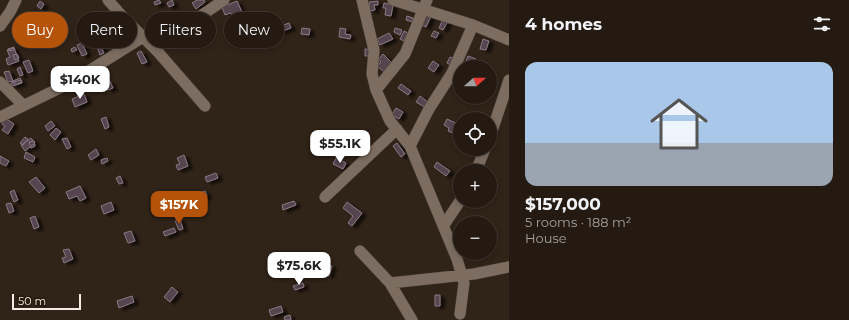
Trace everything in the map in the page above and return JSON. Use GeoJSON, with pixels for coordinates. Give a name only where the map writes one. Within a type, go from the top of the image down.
{"type":"FeatureCollection","features":[{"type":"Feature","properties":{"kind":"street"},"geometry":{"type":"LineString","coordinates":[[0,26],[16,0]]}},
{"type":"Feature","properties":{"kind":"street"},"geometry":{"type":"LineString","coordinates":[[108,0],[145,39]]}},
{"type":"Feature","properties":{"kind":"street"},"geometry":{"type":"LineString","coordinates":[[206,12],[224,0]]}},
{"type":"Feature","properties":{"kind":"street"},"geometry":{"type":"LineString","coordinates":[[362,0],[374,50],[372,74],[376,90],[390,121],[410,146],[444,225],[464,284],[460,314]]}},
{"type":"Feature","properties":{"kind":"street"},"geometry":{"type":"LineString","coordinates":[[393,0],[425,4],[509,40]]}},
{"type":"Feature","properties":{"kind":"street"},"geometry":{"type":"LineString","coordinates":[[376,90],[405,54],[425,4]]}},
{"type":"Feature","properties":{"kind":"street"},"geometry":{"type":"LineString","coordinates":[[410,146],[429,109],[452,73],[473,25]]}},
{"type":"Feature","properties":{"kind":"street"},"geometry":{"type":"LineString","coordinates":[[0,117],[68,84],[145,41]]}},
{"type":"Feature","properties":{"kind":"street"},"geometry":{"type":"LineString","coordinates":[[153,48],[205,106]]}},
{"type":"Feature","properties":{"kind":"street"},"geometry":{"type":"LineString","coordinates":[[497,116],[509,80]]}},
{"type":"Feature","properties":{"kind":"street"},"geometry":{"type":"LineString","coordinates":[[0,82],[23,105]]}},
{"type":"Feature","properties":{"kind":"street"},"geometry":{"type":"LineString","coordinates":[[325,197],[397,129]]}},
{"type":"Feature","properties":{"kind":"street"},"geometry":{"type":"LineString","coordinates":[[444,225],[455,208]]}},
{"type":"Feature","properties":{"kind":"street"},"geometry":{"type":"LineString","coordinates":[[360,251],[390,283],[412,320]]}},
{"type":"Feature","properties":{"kind":"street"},"geometry":{"type":"LineString","coordinates":[[390,283],[461,274],[474,274],[509,266]]}},
{"type":"Feature","properties":{"kind":"building"},"geometry":{"type":"Polygon","coordinates":[[[159,0],[161,3],[155,5],[154,2],[159,0]]]}},
{"type":"Feature","properties":{"kind":"building"},"geometry":{"type":"Polygon","coordinates":[[[172,0],[174,5],[169,7],[167,3],[172,0]]]}},
{"type":"Feature","properties":{"kind":"building"},"geometry":{"type":"Polygon","coordinates":[[[197,0],[204,0],[205,2],[196,9],[192,3],[197,0]]]}},
{"type":"Feature","properties":{"kind":"building"},"geometry":{"type":"Polygon","coordinates":[[[40,1],[44,4],[41,9],[37,6],[40,1]]]}},
{"type":"Feature","properties":{"kind":"building"},"geometry":{"type":"Polygon","coordinates":[[[237,1],[242,12],[224,12],[222,7],[237,1]]]}},
{"type":"Feature","properties":{"kind":"building"},"geometry":{"type":"Polygon","coordinates":[[[378,1],[378,5],[374,5],[375,10],[370,11],[369,2],[378,1]]]}},
{"type":"Feature","properties":{"kind":"building"},"geometry":{"type":"Polygon","coordinates":[[[384,3],[393,5],[391,16],[385,15],[386,8],[383,8],[384,3]]]}},
{"type":"Feature","properties":{"kind":"building"},"geometry":{"type":"Polygon","coordinates":[[[427,14],[431,16],[426,27],[422,25],[427,14]]]}},
{"type":"Feature","properties":{"kind":"building"},"geometry":{"type":"Polygon","coordinates":[[[407,16],[413,18],[412,22],[406,20],[407,16]]]}},
{"type":"Feature","properties":{"kind":"building"},"geometry":{"type":"Polygon","coordinates":[[[443,19],[448,21],[443,30],[439,28],[443,19]]]}},
{"type":"Feature","properties":{"kind":"building"},"geometry":{"type":"Polygon","coordinates":[[[289,23],[291,28],[284,31],[284,25],[289,23]]]}},
{"type":"Feature","properties":{"kind":"building"},"geometry":{"type":"Polygon","coordinates":[[[302,28],[310,29],[309,35],[301,34],[302,28]]]}},
{"type":"Feature","properties":{"kind":"building"},"geometry":{"type":"Polygon","coordinates":[[[340,28],[346,29],[345,34],[351,35],[350,39],[339,37],[340,28]]]}},
{"type":"Feature","properties":{"kind":"building"},"geometry":{"type":"Polygon","coordinates":[[[395,28],[402,30],[400,35],[394,32],[395,28]]]}},
{"type":"Feature","properties":{"kind":"building"},"geometry":{"type":"Polygon","coordinates":[[[404,31],[408,33],[404,41],[400,39],[404,31]]]}},
{"type":"Feature","properties":{"kind":"building"},"geometry":{"type":"Polygon","coordinates":[[[434,31],[439,33],[436,38],[431,36],[434,31]]]}},
{"type":"Feature","properties":{"kind":"building"},"geometry":{"type":"Polygon","coordinates":[[[389,33],[393,39],[380,45],[377,39],[389,33]]]}},
{"type":"Feature","properties":{"kind":"building"},"geometry":{"type":"Polygon","coordinates":[[[483,39],[489,41],[486,50],[480,49],[483,39]]]}},
{"type":"Feature","properties":{"kind":"building"},"geometry":{"type":"Polygon","coordinates":[[[75,47],[77,50],[72,52],[71,49],[75,47]]]}},
{"type":"Feature","properties":{"kind":"building"},"geometry":{"type":"Polygon","coordinates":[[[12,48],[14,48],[14,50],[9,51],[8,49],[12,48]]]}},
{"type":"Feature","properties":{"kind":"building"},"geometry":{"type":"Polygon","coordinates":[[[14,48],[19,61],[8,65],[6,59],[10,57],[7,50],[14,48]]]}},
{"type":"Feature","properties":{"kind":"building"},"geometry":{"type":"Polygon","coordinates":[[[78,48],[84,48],[87,54],[82,56],[78,48]]]}},
{"type":"Feature","properties":{"kind":"building"},"geometry":{"type":"Polygon","coordinates":[[[97,48],[102,48],[104,53],[100,55],[97,48]]]}},
{"type":"Feature","properties":{"kind":"building"},"geometry":{"type":"Polygon","coordinates":[[[365,49],[370,49],[370,56],[365,56],[365,49]]]}},
{"type":"Feature","properties":{"kind":"building"},"geometry":{"type":"Polygon","coordinates":[[[141,51],[147,62],[142,64],[137,53],[141,51]]]}},
{"type":"Feature","properties":{"kind":"building"},"geometry":{"type":"Polygon","coordinates":[[[17,54],[19,58],[15,60],[13,55],[17,54]]]}},
{"type":"Feature","properties":{"kind":"building"},"geometry":{"type":"Polygon","coordinates":[[[383,54],[392,63],[384,72],[377,66],[381,62],[378,60],[383,54]]]}},
{"type":"Feature","properties":{"kind":"building"},"geometry":{"type":"Polygon","coordinates":[[[468,56],[476,59],[476,60],[466,60],[468,56]]]}},
{"type":"Feature","properties":{"kind":"building"},"geometry":{"type":"Polygon","coordinates":[[[450,57],[455,59],[453,60],[452,66],[447,63],[450,57]]]}},
{"type":"Feature","properties":{"kind":"building"},"geometry":{"type":"Polygon","coordinates":[[[29,60],[33,71],[28,73],[23,62],[29,60]]]}},
{"type":"Feature","properties":{"kind":"building"},"geometry":{"type":"Polygon","coordinates":[[[433,61],[439,65],[434,72],[428,68],[433,61]]]}},
{"type":"Feature","properties":{"kind":"building"},"geometry":{"type":"Polygon","coordinates":[[[20,67],[23,75],[20,76],[17,69],[20,67]]]}},
{"type":"Feature","properties":{"kind":"building"},"geometry":{"type":"Polygon","coordinates":[[[9,71],[13,81],[8,82],[4,72],[9,71]]]}},
{"type":"Feature","properties":{"kind":"building"},"geometry":{"type":"Polygon","coordinates":[[[20,78],[22,82],[15,85],[13,81],[20,78]]]}},
{"type":"Feature","properties":{"kind":"building"},"geometry":{"type":"Polygon","coordinates":[[[21,80],[22,83],[12,86],[11,83],[21,80]]]}},
{"type":"Feature","properties":{"kind":"building"},"geometry":{"type":"Polygon","coordinates":[[[110,81],[113,88],[108,90],[104,83],[110,81]]]}},
{"type":"Feature","properties":{"kind":"building"},"geometry":{"type":"Polygon","coordinates":[[[401,84],[411,91],[408,95],[398,88],[401,84]]]}},
{"type":"Feature","properties":{"kind":"building"},"geometry":{"type":"Polygon","coordinates":[[[84,94],[87,102],[75,107],[72,99],[84,94]]]}},
{"type":"Feature","properties":{"kind":"building"},"geometry":{"type":"Polygon","coordinates":[[[420,96],[429,103],[426,108],[416,102],[420,96]]]}},
{"type":"Feature","properties":{"kind":"building"},"geometry":{"type":"Polygon","coordinates":[[[396,108],[403,112],[399,119],[392,115],[396,108]]]}},
{"type":"Feature","properties":{"kind":"building"},"geometry":{"type":"Polygon","coordinates":[[[106,117],[109,127],[105,129],[101,119],[106,117]]]}},
{"type":"Feature","properties":{"kind":"building"},"geometry":{"type":"Polygon","coordinates":[[[5,118],[14,124],[8,134],[2,130],[5,126],[2,124],[5,118]]]}},
{"type":"Feature","properties":{"kind":"building"},"geometry":{"type":"Polygon","coordinates":[[[447,119],[453,122],[453,133],[448,131],[449,128],[444,125],[447,119]]]}},
{"type":"Feature","properties":{"kind":"building"},"geometry":{"type":"Polygon","coordinates":[[[51,121],[55,126],[48,131],[45,126],[51,121]]]}},
{"type":"Feature","properties":{"kind":"building"},"geometry":{"type":"Polygon","coordinates":[[[56,128],[61,132],[55,140],[50,135],[56,128]]]}},
{"type":"Feature","properties":{"kind":"building"},"geometry":{"type":"Polygon","coordinates":[[[25,137],[28,139],[23,145],[20,143],[25,137]]]}},
{"type":"Feature","properties":{"kind":"building"},"geometry":{"type":"Polygon","coordinates":[[[31,138],[35,143],[25,151],[21,145],[31,138]]]}},
{"type":"Feature","properties":{"kind":"building"},"geometry":{"type":"Polygon","coordinates":[[[67,138],[71,147],[67,149],[62,139],[67,138]]]}},
{"type":"Feature","properties":{"kind":"building"},"geometry":{"type":"Polygon","coordinates":[[[34,141],[35,146],[31,148],[29,142],[34,141]]]}},
{"type":"Feature","properties":{"kind":"building"},"geometry":{"type":"Polygon","coordinates":[[[397,143],[405,154],[401,157],[393,146],[397,143]]]}},
{"type":"Feature","properties":{"kind":"building"},"geometry":{"type":"Polygon","coordinates":[[[96,149],[99,155],[91,160],[88,155],[96,149]]]}},
{"type":"Feature","properties":{"kind":"building"},"geometry":{"type":"Polygon","coordinates":[[[26,152],[35,157],[33,162],[24,158],[26,152]]]}},
{"type":"Feature","properties":{"kind":"building"},"geometry":{"type":"Polygon","coordinates":[[[184,155],[188,166],[178,170],[176,165],[180,164],[177,158],[184,155]]]}},
{"type":"Feature","properties":{"kind":"building"},"geometry":{"type":"Polygon","coordinates":[[[0,156],[9,161],[6,166],[0,163],[0,156]]]}},
{"type":"Feature","properties":{"kind":"building"},"geometry":{"type":"Polygon","coordinates":[[[107,158],[108,161],[102,164],[101,160],[107,158]]]}},
{"type":"Feature","properties":{"kind":"building"},"geometry":{"type":"Polygon","coordinates":[[[336,158],[346,163],[343,169],[333,164],[336,158]]]}},
{"type":"Feature","properties":{"kind":"building"},"geometry":{"type":"Polygon","coordinates":[[[437,162],[450,171],[446,176],[434,167],[437,162]]]}},
{"type":"Feature","properties":{"kind":"building"},"geometry":{"type":"Polygon","coordinates":[[[216,173],[218,178],[207,182],[205,177],[216,173]]]}},
{"type":"Feature","properties":{"kind":"building"},"geometry":{"type":"Polygon","coordinates":[[[120,176],[123,183],[119,184],[116,178],[120,176]]]}},
{"type":"Feature","properties":{"kind":"building"},"geometry":{"type":"Polygon","coordinates":[[[36,177],[45,188],[39,193],[29,182],[36,177]]]}},
{"type":"Feature","properties":{"kind":"building"},"geometry":{"type":"Polygon","coordinates":[[[80,186],[86,198],[80,201],[77,196],[69,199],[66,192],[80,186]]]}},
{"type":"Feature","properties":{"kind":"building"},"geometry":{"type":"Polygon","coordinates":[[[14,190],[18,200],[14,202],[10,192],[14,190]]]}},
{"type":"Feature","properties":{"kind":"building"},"geometry":{"type":"Polygon","coordinates":[[[205,191],[207,196],[199,200],[197,194],[205,191]]]}},
{"type":"Feature","properties":{"kind":"building"},"geometry":{"type":"Polygon","coordinates":[[[294,201],[296,205],[283,210],[282,205],[294,201]]]}},
{"type":"Feature","properties":{"kind":"building"},"geometry":{"type":"Polygon","coordinates":[[[111,202],[114,210],[104,214],[101,206],[111,202]]]}},
{"type":"Feature","properties":{"kind":"building"},"geometry":{"type":"Polygon","coordinates":[[[347,202],[362,213],[352,226],[348,223],[353,216],[343,208],[347,202]]]}},
{"type":"Feature","properties":{"kind":"building"},"geometry":{"type":"Polygon","coordinates":[[[11,203],[14,211],[9,213],[6,204],[11,203]]]}},
{"type":"Feature","properties":{"kind":"building"},"geometry":{"type":"Polygon","coordinates":[[[35,216],[39,227],[34,229],[30,218],[35,216]]]}},
{"type":"Feature","properties":{"kind":"building"},"geometry":{"type":"Polygon","coordinates":[[[180,219],[183,229],[179,230],[175,221],[180,219]]]}},
{"type":"Feature","properties":{"kind":"building"},"geometry":{"type":"Polygon","coordinates":[[[174,228],[176,232],[165,236],[163,232],[174,228]]]}},
{"type":"Feature","properties":{"kind":"building"},"geometry":{"type":"Polygon","coordinates":[[[131,231],[135,241],[128,243],[124,233],[131,231]]]}},
{"type":"Feature","properties":{"kind":"building"},"geometry":{"type":"Polygon","coordinates":[[[69,249],[73,259],[64,263],[62,258],[66,257],[63,250],[69,249]]]}},
{"type":"Feature","properties":{"kind":"building"},"geometry":{"type":"Polygon","coordinates":[[[329,265],[332,266],[329,276],[326,275],[329,265]]]}},
{"type":"Feature","properties":{"kind":"building"},"geometry":{"type":"Polygon","coordinates":[[[303,283],[304,287],[295,290],[293,286],[303,283]]]}},
{"type":"Feature","properties":{"kind":"building"},"geometry":{"type":"Polygon","coordinates":[[[172,287],[178,292],[170,302],[164,297],[172,287]]]}},
{"type":"Feature","properties":{"kind":"building"},"geometry":{"type":"Polygon","coordinates":[[[435,295],[440,295],[440,306],[435,306],[435,295]]]}},
{"type":"Feature","properties":{"kind":"building"},"geometry":{"type":"Polygon","coordinates":[[[132,296],[134,302],[119,308],[117,301],[132,296]]]}},
{"type":"Feature","properties":{"kind":"building"},"geometry":{"type":"Polygon","coordinates":[[[281,306],[283,312],[271,316],[269,310],[281,306]]]}},
{"type":"Feature","properties":{"kind":"building"},"geometry":{"type":"Polygon","coordinates":[[[290,315],[291,320],[285,320],[284,317],[290,315]]]}}]}
